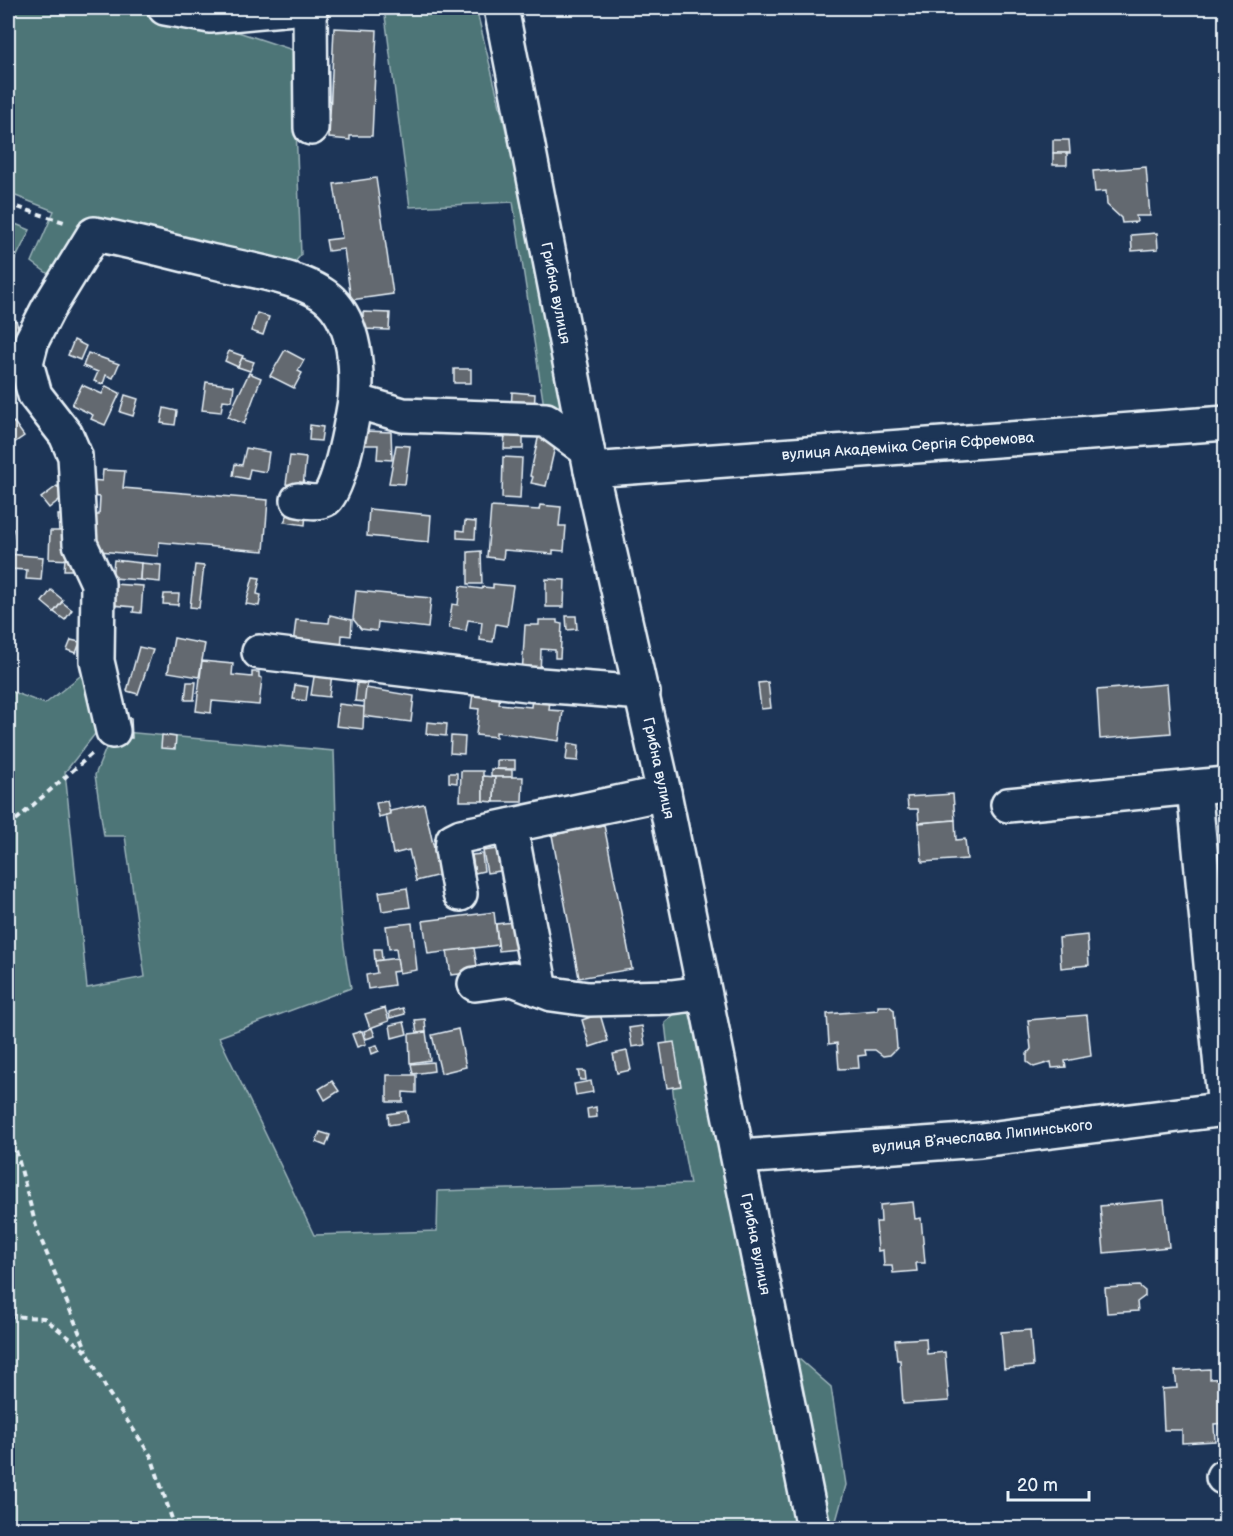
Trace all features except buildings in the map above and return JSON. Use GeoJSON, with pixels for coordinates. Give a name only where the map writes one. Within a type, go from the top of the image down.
{"type":"FeatureCollection","features":[{"type":"Feature","properties":{"kind":"street"},"geometry":{"type":"LineString","coordinates":[[165,8],[210,16],[294,8]]}},
{"type":"Feature","properties":{"kind":"street"},"geometry":{"type":"LineString","coordinates":[[310,8],[311,128]]}},
{"type":"Feature","properties":{"kind":"street","name":"Грибна вулиця"},"geometry":{"type":"LineString","coordinates":[[501,8],[575,392],[664,792],[813,1528]]}},
{"type":"Feature","properties":{"kind":"street"},"geometry":{"type":"LineString","coordinates":[[113,731],[97,662],[98,583],[80,544],[75,456],[66,435],[35,395],[26,363],[32,340],[48,309],[94,234],[281,278],[321,293],[337,308],[347,327],[357,378],[349,435],[330,494],[321,501],[298,500]]}},
{"type":"Feature","properties":{"kind":"street"},"geometry":{"type":"LineString","coordinates":[[546,420],[575,392]]}},
{"type":"Feature","properties":{"kind":"street"},"geometry":{"type":"LineString","coordinates":[[355,401],[403,415],[546,420],[589,460]]}},
{"type":"Feature","properties":{"kind":"street","name":"вулиця Академіка Сергія Єфремова"},"geometry":{"type":"LineString","coordinates":[[589,460],[1226,423]]}},
{"type":"Feature","properties":{"kind":"street"},"geometry":{"type":"LineString","coordinates":[[259,652],[527,684],[643,693]]}},
{"type":"Feature","properties":{"kind":"street","name":"вулиця Вʼячеслава Липинського"},"geometry":{"type":"LineString","coordinates":[[739,1157],[980,1140],[1225,1109],[1210,786],[1008,805]]}},
{"type":"Feature","properties":{"kind":"street"},"geometry":{"type":"LineString","coordinates":[[460,894],[452,849],[453,840],[664,792]]}},
{"type":"Feature","properties":{"kind":"street"},"geometry":{"type":"LineString","coordinates":[[510,826],[541,990]]}},
{"type":"Feature","properties":{"kind":"street"},"geometry":{"type":"LineString","coordinates":[[475,984],[513,980],[541,990],[588,999],[671,997],[703,993]]}},
{"type":"Feature","properties":{"kind":"path"},"geometry":{"type":"LineString","coordinates":[[8,204],[94,234]]}},
{"type":"Feature","properties":{"kind":"path"},"geometry":{"type":"LineString","coordinates":[[8,827],[74,773],[113,731]]}},
{"type":"Feature","properties":{"kind":"path"},"geometry":{"type":"LineString","coordinates":[[8,1120],[37,1230],[87,1352],[108,1392],[151,1456],[174,1528]]}},
{"type":"Feature","properties":{"kind":"path"},"geometry":{"type":"LineString","coordinates":[[8,1316],[44,1318],[87,1352]]}},
{"type":"Feature","properties":{"kind":"green space"},"geometry":{"type":"Polygon","coordinates":[[[8,8],[165,8],[293,50],[301,255],[281,278],[105,236],[80,221],[94,234],[62,284],[32,262],[54,211],[8,193],[8,8]]]}},
{"type":"Feature","properties":{"kind":"green space"},"geometry":{"type":"Polygon","coordinates":[[[384,8],[476,8],[525,209],[564,400],[546,420],[513,202],[410,207],[384,8]]]}},
{"type":"Feature","properties":{"kind":"green space"},"geometry":{"type":"Polygon","coordinates":[[[8,221],[30,230],[8,274],[8,221]]]}},
{"type":"Feature","properties":{"kind":"green space"},"geometry":{"type":"Polygon","coordinates":[[[84,673],[102,725],[65,772],[87,988],[145,977],[125,836],[104,836],[95,775],[113,731],[334,751],[339,900],[351,988],[219,1037],[314,1235],[437,1231],[438,1191],[690,1184],[674,1100],[665,1023],[687,1002],[723,1159],[760,1358],[799,1359],[831,1387],[846,1485],[836,1521],[756,1524],[756,1528],[8,1528],[8,690],[45,704],[84,673]]]}}]}
